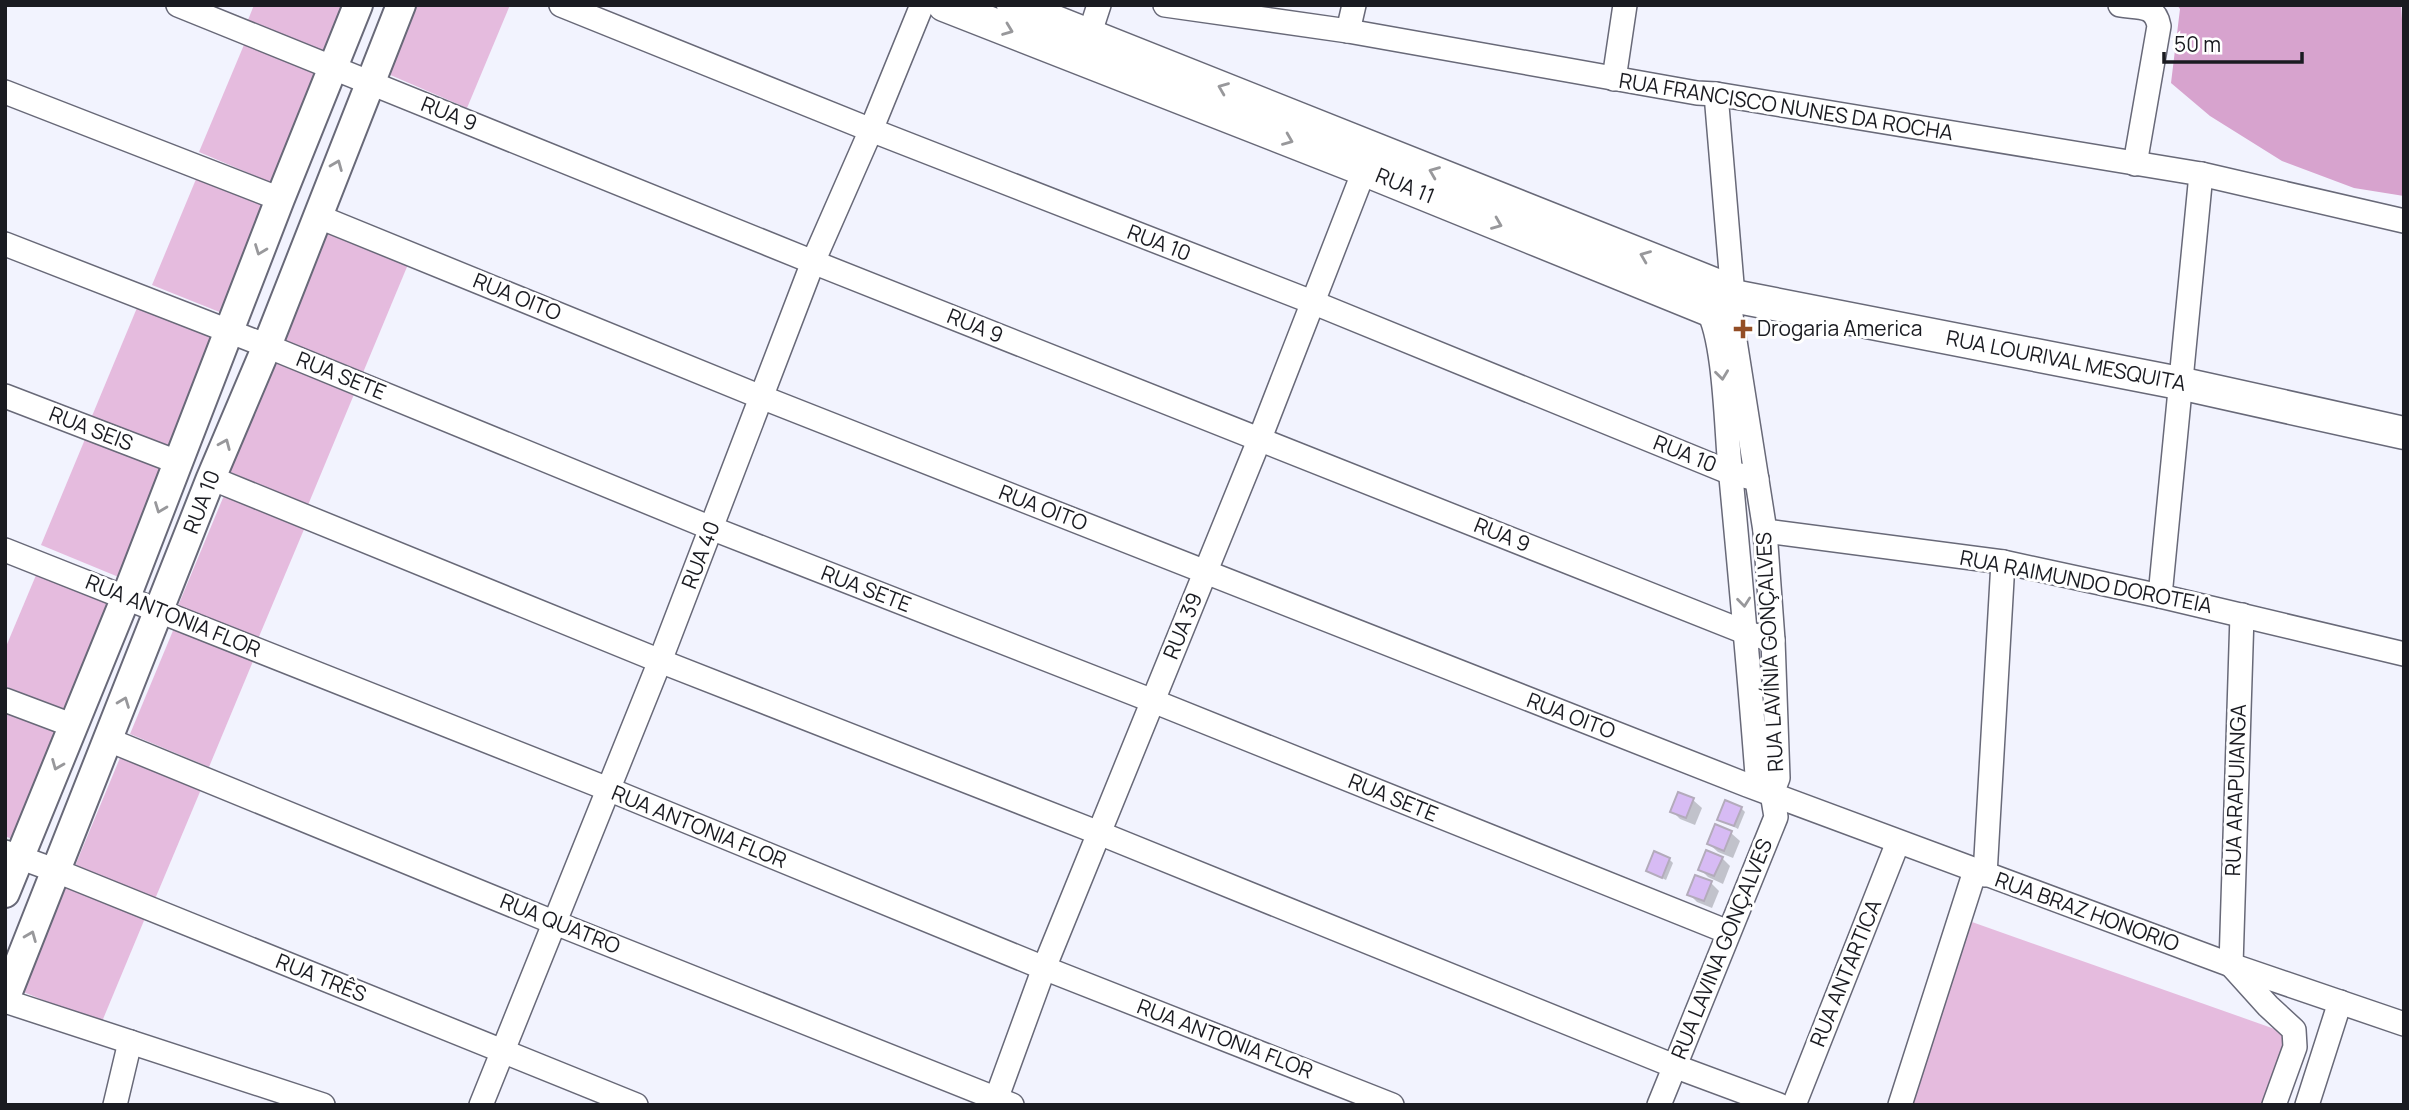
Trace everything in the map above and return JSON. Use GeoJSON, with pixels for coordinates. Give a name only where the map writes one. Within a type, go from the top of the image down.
{"type":"FeatureCollection","features":[{"type":"Feature","properties":{"kind":"main road","name":"RUA 11"},"geometry":{"type":"LineString","coordinates":[[944,5],[1085,47],[1719,296]]}},
{"type":"Feature","properties":{"kind":"main road","name":"RUA 11"},"geometry":{"type":"LineString","coordinates":[[1013,5],[1085,47]]}},
{"type":"Feature","properties":{"kind":"main road","name":"RUA LOURIVAL MESQUITA"},"geometry":{"type":"LineString","coordinates":[[1719,296],[2179,383],[2404,433]]}},
{"type":"Feature","properties":{"kind":"street","name":"RUA 9"},"geometry":{"type":"LineString","coordinates":[[178,5],[813,262],[1747,633],[1773,640]]}},
{"type":"Feature","properties":{"kind":"street","name":"RUA 10"},"geometry":{"type":"LineString","coordinates":[[5,892],[12,855],[74,726],[358,5]]}},
{"type":"Feature","properties":{"kind":"street","name":"RUA 10"},"geometry":{"type":"LineString","coordinates":[[5,1000],[401,5]]}},
{"type":"Feature","properties":{"kind":"street","name":"RUA 10"},"geometry":{"type":"LineString","coordinates":[[561,5],[871,131],[1312,302],[1731,472],[1758,479]]}},
{"type":"Feature","properties":{"kind":"street","name":"RUA 40"},"geometry":{"type":"LineString","coordinates":[[481,1105],[660,661],[813,262],[871,131],[922,5]]}},
{"type":"Feature","properties":{"kind":"street"},"geometry":{"type":"LineString","coordinates":[[1085,47],[1099,5]]}},
{"type":"Feature","properties":{"kind":"street","name":"RUA FRANCISCO NUNES DA ROCHA"},"geometry":{"type":"LineString","coordinates":[[1165,5],[1348,31],[1697,93],[2202,174],[2404,221]]}},
{"type":"Feature","properties":{"kind":"street"},"geometry":{"type":"LineString","coordinates":[[1348,31],[1353,5]]}},
{"type":"Feature","properties":{"kind":"street"},"geometry":{"type":"LineString","coordinates":[[1614,79],[1625,5]]}},
{"type":"Feature","properties":{"kind":"street"},"geometry":{"type":"LineString","coordinates":[[2120,5],[2152,11],[2157,15],[2159,26],[2135,164]]}},
{"type":"Feature","properties":{"kind":"street"},"geometry":{"type":"LineString","coordinates":[[5,92],[280,199]]}},
{"type":"Feature","properties":{"kind":"street","name":"RUA LAVÍNIA GONÇALVES"},"geometry":{"type":"LineString","coordinates":[[1716,94],[1719,296],[1712,317],[1717,339],[1747,633],[1757,775],[1772,793],[1779,778],[1765,531],[1730,309],[1719,296]]}},
{"type":"Feature","properties":{"kind":"street","name":"RUA 39"},"geometry":{"type":"LineString","coordinates":[[1001,1103],[1044,968],[1260,438],[1369,159]]}},
{"type":"Feature","properties":{"kind":"street"},"geometry":{"type":"LineString","coordinates":[[2160,596],[2179,383],[2202,174]]}},
{"type":"Feature","properties":{"kind":"street","name":"RUA OITO"},"geometry":{"type":"LineString","coordinates":[[317,216],[761,397],[1772,793]]}},
{"type":"Feature","properties":{"kind":"street","name":"RUA SETE"},"geometry":{"type":"LineString","coordinates":[[5,244],[267,345],[711,528],[1153,701],[1728,932]]}},
{"type":"Feature","properties":{"kind":"street","name":"RUA SEIS"},"geometry":{"type":"LineString","coordinates":[[5,396],[177,462]]}},
{"type":"Feature","properties":{"kind":"street"},"geometry":{"type":"LineString","coordinates":[[211,478],[660,661],[1099,833],[1675,1066],[1779,1105]]}},
{"type":"Feature","properties":{"kind":"street","name":"RUA RAIMUNDO DOROTEIA"},"geometry":{"type":"LineString","coordinates":[[1765,531],[2003,562],[2404,654]]}},
{"type":"Feature","properties":{"kind":"street","name":"RUA ANTONIA FLOR"},"geometry":{"type":"LineString","coordinates":[[5,550],[608,789],[1044,968],[1392,1105]]}},
{"type":"Feature","properties":{"kind":"street"},"geometry":{"type":"LineString","coordinates":[[1900,1105],[1980,873],[2003,562]]}},
{"type":"Feature","properties":{"kind":"street","name":"RUA ARAPUIANGA"},"geometry":{"type":"LineString","coordinates":[[2231,965],[2242,615]]}},
{"type":"Feature","properties":{"kind":"street"},"geometry":{"type":"LineString","coordinates":[[5,700],[74,726]]}},
{"type":"Feature","properties":{"kind":"street","name":"RUA QUATRO"},"geometry":{"type":"LineString","coordinates":[[109,740],[1001,1103]]}},
{"type":"Feature","properties":{"kind":"street","name":"RUA BRAZ HONORIO"},"geometry":{"type":"LineString","coordinates":[[1772,793],[2231,965],[2404,1024]]}},
{"type":"Feature","properties":{"kind":"street","name":"RUA LAVINA GONÇALVES"},"geometry":{"type":"LineString","coordinates":[[1660,1105],[1776,817],[1772,793]]}},
{"type":"Feature","properties":{"kind":"street","name":"RUA ANTARTICA"},"geometry":{"type":"LineString","coordinates":[[1794,1105],[1898,842]]}},
{"type":"Feature","properties":{"kind":"street","name":"RUA TRÊS"},"geometry":{"type":"LineString","coordinates":[[12,855],[636,1105]]}},
{"type":"Feature","properties":{"kind":"street"},"geometry":{"type":"LineString","coordinates":[[2231,965],[2294,1030],[2295,1047],[2274,1105]]}},
{"type":"Feature","properties":{"kind":"street"},"geometry":{"type":"LineString","coordinates":[[5,1000],[130,1042],[278,1098],[323,1105]]}},
{"type":"Feature","properties":{"kind":"street"},"geometry":{"type":"LineString","coordinates":[[2307,1105],[2340,1002]]}},
{"type":"Feature","properties":{"kind":"street"},"geometry":{"type":"LineString","coordinates":[[115,1105],[130,1042]]}},
{"type":"Feature","properties":{"kind":"shaded area"},"geometry":{"type":"Polygon","coordinates":[[[254,5],[348,5],[328,53],[248,20],[254,5]]]}},
{"type":"Feature","properties":{"kind":"shaded area"},"geometry":{"type":"Polygon","coordinates":[[[416,5],[510,5],[467,108],[388,74],[416,5]]]}},
{"type":"Feature","properties":{"kind":"shaded area"},"geometry":{"type":"Polygon","coordinates":[[[2177,5],[2401,5],[2404,48],[2404,196],[2354,188],[2282,161],[2210,116],[2171,83],[2180,9],[2177,5]]]}},
{"type":"Feature","properties":{"kind":"shaded area"},"geometry":{"type":"Polygon","coordinates":[[[246,40],[326,73],[279,186],[199,152],[246,40]]]}},
{"type":"Feature","properties":{"kind":"shaded area"},"geometry":{"type":"Polygon","coordinates":[[[199,172],[273,203],[227,315],[152,285],[199,172]]]}},
{"type":"Feature","properties":{"kind":"shaded area"},"geometry":{"type":"Polygon","coordinates":[[[329,229],[409,262],[362,375],[282,342],[329,229]]]}},
{"type":"Feature","properties":{"kind":"shaded area"},"geometry":{"type":"Polygon","coordinates":[[[139,303],[219,336],[172,449],[92,416],[139,303]]]}},
{"type":"Feature","properties":{"kind":"shaded area"},"geometry":{"type":"Polygon","coordinates":[[[275,359],[355,392],[308,505],[228,471],[275,359]]]}},
{"type":"Feature","properties":{"kind":"shaded area"},"geometry":{"type":"Polygon","coordinates":[[[88,432],[168,465],[121,578],[41,545],[88,432]]]}},
{"type":"Feature","properties":{"kind":"shaded area"},"geometry":{"type":"Polygon","coordinates":[[[225,493],[305,527],[258,639],[178,606],[225,493]]]}},
{"type":"Feature","properties":{"kind":"shaded area"},"geometry":{"type":"Polygon","coordinates":[[[39,568],[119,601],[72,714],[5,686],[5,649],[39,568]]]}},
{"type":"Feature","properties":{"kind":"shaded area"},"geometry":{"type":"Polygon","coordinates":[[[177,621],[256,654],[209,767],[130,734],[177,621]]]}},
{"type":"Feature","properties":{"kind":"shaded area"},"geometry":{"type":"Polygon","coordinates":[[[5,704],[61,727],[14,840],[5,836],[5,704]]]}},
{"type":"Feature","properties":{"kind":"shaded area"},"geometry":{"type":"Polygon","coordinates":[[[122,753],[202,787],[155,899],[75,866],[122,753]]]}},
{"type":"Feature","properties":{"kind":"shaded area"},"geometry":{"type":"Polygon","coordinates":[[[68,878],[148,911],[101,1024],[21,991],[68,878]]]}},
{"type":"Feature","properties":{"kind":"shaded area"},"geometry":{"type":"Polygon","coordinates":[[[1972,922],[2289,1034],[2264,1105],[1908,1105],[1972,922]]]}},
{"type":"Feature","properties":{"kind":"building"},"geometry":{"type":"Polygon","coordinates":[[[1678,792],[1694,798],[1686,818],[1670,812],[1678,792]]]}},
{"type":"Feature","properties":{"kind":"building"},"geometry":{"type":"Polygon","coordinates":[[[1725,800],[1742,807],[1734,826],[1717,820],[1725,800]]]}},
{"type":"Feature","properties":{"kind":"building"},"geometry":{"type":"Polygon","coordinates":[[[1715,824],[1732,831],[1724,851],[1707,844],[1715,824]]]}},
{"type":"Feature","properties":{"kind":"building"},"geometry":{"type":"Polygon","coordinates":[[[1706,850],[1723,857],[1714,876],[1698,870],[1706,850]]]}},
{"type":"Feature","properties":{"kind":"building"},"geometry":{"type":"Polygon","coordinates":[[[1654,851],[1670,858],[1662,878],[1646,871],[1654,851]]]}},
{"type":"Feature","properties":{"kind":"building"},"geometry":{"type":"Polygon","coordinates":[[[1695,875],[1712,881],[1704,901],[1687,895],[1695,875]]]}},
{"type":"Feature","properties":{"kind":"place","name":"Drogaria America"},"geometry":{"type":"Point","coordinates":[1743,329]}}]}
